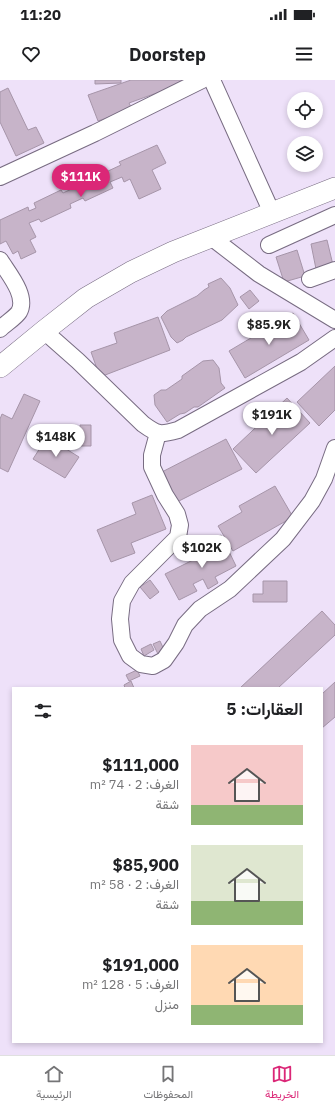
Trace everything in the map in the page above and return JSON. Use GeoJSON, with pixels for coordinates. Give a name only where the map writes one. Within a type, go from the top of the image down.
{"type":"FeatureCollection","features":[{"type":"Feature","properties":{"kind":"street"},"geometry":{"type":"LineString","coordinates":[[0,177],[95,133],[202,80]]}},
{"type":"Feature","properties":{"kind":"street"},"geometry":{"type":"LineString","coordinates":[[212,80],[272,213]]}},
{"type":"Feature","properties":{"kind":"street"},"geometry":{"type":"LineString","coordinates":[[0,367],[86,298],[131,272],[174,252],[335,188]]}},
{"type":"Feature","properties":{"kind":"street"},"geometry":{"type":"LineString","coordinates":[[269,245],[335,215]]}},
{"type":"Feature","properties":{"kind":"street"},"geometry":{"type":"LineString","coordinates":[[211,238],[259,274],[335,320]]}},
{"type":"Feature","properties":{"kind":"street"},"geometry":{"type":"LineString","coordinates":[[0,260],[18,288],[22,304],[19,312],[0,329]]}},
{"type":"Feature","properties":{"kind":"street"},"geometry":{"type":"LineString","coordinates":[[310,279],[335,270]]}},
{"type":"Feature","properties":{"kind":"street"},"geometry":{"type":"LineString","coordinates":[[44,331],[78,361],[143,424],[152,431],[164,434],[178,430],[301,362],[335,338]]}},
{"type":"Feature","properties":{"kind":"street"},"geometry":{"type":"LineString","coordinates":[[158,433],[152,455],[152,467],[165,495],[177,514],[180,525],[178,537],[132,584],[122,601],[120,619],[122,640],[130,656],[141,664],[153,666],[164,660],[176,643],[185,625],[200,609],[230,589],[283,539],[312,501],[324,479],[335,448]]}},
{"type":"Feature","properties":{"kind":"building"},"geometry":{"type":"Polygon","coordinates":[[[95,80],[121,80],[121,83],[95,84],[95,80]]]}},
{"type":"Feature","properties":{"kind":"building"},"geometry":{"type":"Polygon","coordinates":[[[131,80],[186,80],[187,82],[129,103],[132,109],[98,121],[88,95],[131,80]]]}},
{"type":"Feature","properties":{"kind":"building"},"geometry":{"type":"Polygon","coordinates":[[[8,88],[28,130],[36,127],[44,143],[16,156],[0,122],[0,92],[8,88]]]}},
{"type":"Feature","properties":{"kind":"building"},"geometry":{"type":"Polygon","coordinates":[[[157,145],[166,163],[152,170],[161,189],[139,199],[130,179],[124,182],[122,177],[110,182],[113,188],[85,201],[83,198],[70,204],[71,208],[41,222],[39,219],[29,223],[36,237],[30,240],[36,252],[21,259],[18,251],[13,254],[6,241],[0,244],[0,220],[28,207],[29,211],[36,208],[34,203],[61,190],[63,193],[78,186],[76,183],[105,169],[106,172],[121,165],[119,162],[157,145]]]}},
{"type":"Feature","properties":{"kind":"building"},"geometry":{"type":"Polygon","coordinates":[[[327,240],[333,265],[316,269],[311,244],[327,240]]]}},
{"type":"Feature","properties":{"kind":"building"},"geometry":{"type":"Polygon","coordinates":[[[297,250],[305,276],[284,282],[276,257],[297,250]]]}},
{"type":"Feature","properties":{"kind":"building"},"geometry":{"type":"Polygon","coordinates":[[[221,278],[230,288],[238,305],[222,320],[186,337],[177,343],[171,337],[161,317],[167,311],[197,296],[209,287],[208,284],[221,278]]]}},
{"type":"Feature","properties":{"kind":"building"},"geometry":{"type":"Polygon","coordinates":[[[250,290],[259,301],[249,309],[240,297],[250,290]]]}},
{"type":"Feature","properties":{"kind":"building"},"geometry":{"type":"Polygon","coordinates":[[[293,313],[309,340],[245,378],[229,351],[293,313]]]}},
{"type":"Feature","properties":{"kind":"building"},"geometry":{"type":"Polygon","coordinates":[[[158,317],[170,350],[100,377],[91,352],[117,343],[114,333],[158,317]]]}},
{"type":"Feature","properties":{"kind":"building"},"geometry":{"type":"Polygon","coordinates":[[[213,360],[219,368],[221,383],[225,388],[198,407],[194,407],[167,422],[155,405],[154,395],[161,390],[166,390],[182,379],[182,376],[203,361],[213,360]]]}},
{"type":"Feature","properties":{"kind":"building"},"geometry":{"type":"Polygon","coordinates":[[[335,366],[335,410],[319,426],[297,402],[335,366]]]}},
{"type":"Feature","properties":{"kind":"building"},"geometry":{"type":"Polygon","coordinates":[[[24,394],[40,401],[8,472],[0,468],[0,419],[2,414],[12,419],[24,394]]]}},
{"type":"Feature","properties":{"kind":"building"},"geometry":{"type":"Polygon","coordinates":[[[287,398],[310,423],[256,473],[233,449],[287,398]]]}},
{"type":"Feature","properties":{"kind":"building"},"geometry":{"type":"Polygon","coordinates":[[[80,425],[91,425],[91,446],[80,446],[80,425]]]}},
{"type":"Feature","properties":{"kind":"building"},"geometry":{"type":"Polygon","coordinates":[[[47,437],[79,457],[65,478],[33,459],[47,437]]]}},
{"type":"Feature","properties":{"kind":"building"},"geometry":{"type":"Polygon","coordinates":[[[226,439],[242,469],[175,503],[160,473],[226,439]]]}},
{"type":"Feature","properties":{"kind":"building"},"geometry":{"type":"Polygon","coordinates":[[[275,486],[293,517],[233,551],[218,526],[242,512],[239,506],[275,486]]]}},
{"type":"Feature","properties":{"kind":"building"},"geometry":{"type":"Polygon","coordinates":[[[152,495],[166,529],[131,543],[135,553],[111,562],[97,530],[136,514],[132,503],[152,495]]]}},
{"type":"Feature","properties":{"kind":"building"},"geometry":{"type":"Polygon","coordinates":[[[221,535],[236,566],[215,577],[218,583],[208,589],[203,579],[193,584],[197,591],[179,600],[165,574],[205,554],[201,545],[221,535]]]}},
{"type":"Feature","properties":{"kind":"building"},"geometry":{"type":"Polygon","coordinates":[[[150,580],[159,592],[150,599],[140,587],[150,580]]]}},
{"type":"Feature","properties":{"kind":"building"},"geometry":{"type":"Polygon","coordinates":[[[263,581],[287,581],[287,602],[253,602],[253,594],[263,594],[263,581]]]}},
{"type":"Feature","properties":{"kind":"building"},"geometry":{"type":"Polygon","coordinates":[[[322,611],[335,625],[335,635],[279,687],[241,687],[322,611]]]}},
{"type":"Feature","properties":{"kind":"building"},"geometry":{"type":"Polygon","coordinates":[[[160,641],[166,654],[159,656],[153,644],[160,641]]]}},
{"type":"Feature","properties":{"kind":"building"},"geometry":{"type":"Polygon","coordinates":[[[151,644],[154,650],[144,656],[141,649],[151,644]]]}},
{"type":"Feature","properties":{"kind":"building"},"geometry":{"type":"Polygon","coordinates":[[[137,670],[140,676],[129,681],[126,675],[137,670]]]}},
{"type":"Feature","properties":{"kind":"building"},"geometry":{"type":"Polygon","coordinates":[[[131,681],[134,687],[125,687],[124,685],[131,681]]]}},
{"type":"Feature","properties":{"kind":"building"},"geometry":{"type":"Polygon","coordinates":[[[335,682],[335,717],[323,727],[323,693],[335,682]]]}}]}
